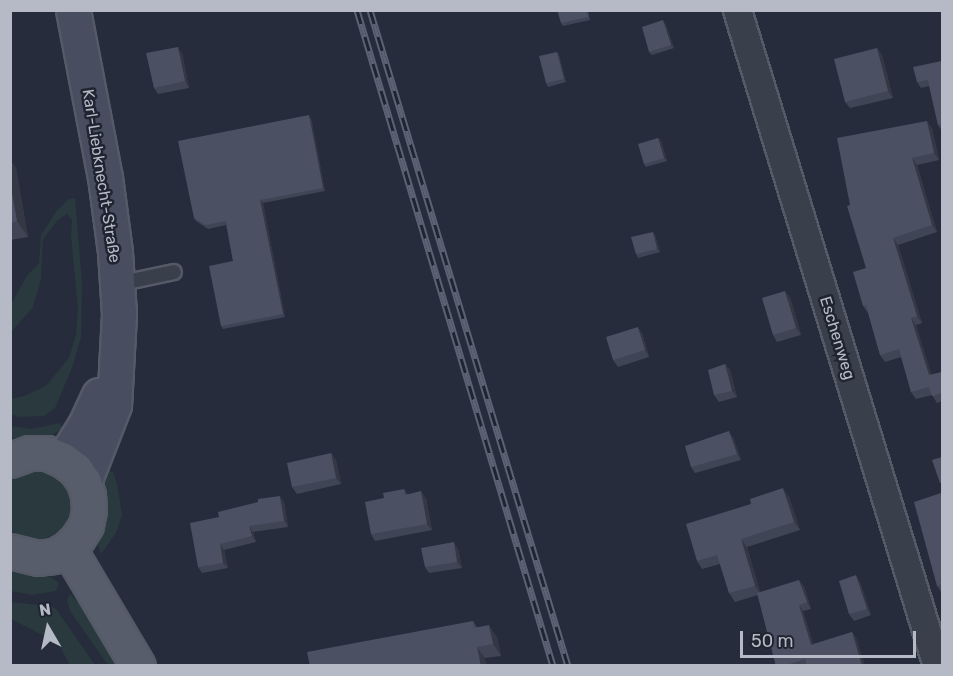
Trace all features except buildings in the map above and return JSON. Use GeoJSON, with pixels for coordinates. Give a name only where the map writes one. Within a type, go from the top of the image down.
{"type":"FeatureCollection","features":[{"type":"Feature","properties":{"kind":"main road"},"geometry":{"type":"LineString","coordinates":[[10,551],[38,558],[54,556],[68,548],[86,525],[89,503],[73,471],[47,453],[29,453],[11,458]]}},
{"type":"Feature","properties":{"kind":"main road"},"geometry":{"type":"LineString","coordinates":[[68,548],[138,666]]}},
{"type":"Feature","properties":{"kind":"street","name":"Karl-Liebknecht-Straße"},"geometry":{"type":"LineString","coordinates":[[73,10],[105,177],[117,284],[114,405],[73,471]]}},
{"type":"Feature","properties":{"kind":"street","name":"Eschenweg"},"geometry":{"type":"LineString","coordinates":[[737,10],[937,666]]}},
{"type":"Feature","properties":{"kind":"lane"},"geometry":{"type":"LineString","coordinates":[[117,284],[174,272]]}},
{"type":"Feature","properties":{"kind":"shaded area"},"geometry":{"type":"Polygon","coordinates":[[[75,198],[82,283],[81,337],[72,368],[55,408],[44,416],[19,417],[11,414],[11,399],[46,386],[69,358],[76,335],[78,309],[71,235],[72,220],[67,214],[58,220],[43,239],[41,278],[33,307],[11,332],[11,304],[28,274],[39,264],[41,235],[58,209],[69,199],[75,198]]]}},
{"type":"Feature","properties":{"kind":"shaded area"},"geometry":{"type":"Polygon","coordinates":[[[60,423],[64,429],[42,439],[11,438],[10,426],[32,429],[60,423]]]}},
{"type":"Feature","properties":{"kind":"shaded area"},"geometry":{"type":"Polygon","coordinates":[[[37,468],[59,477],[71,498],[71,510],[67,522],[60,531],[40,541],[28,540],[11,531],[10,478],[24,470],[37,468]]]}},
{"type":"Feature","properties":{"kind":"shaded area"},"geometry":{"type":"Polygon","coordinates":[[[113,472],[117,483],[122,515],[116,533],[101,554],[98,545],[100,473],[113,472]]]}},
{"type":"Feature","properties":{"kind":"shaded area"},"geometry":{"type":"Polygon","coordinates":[[[14,568],[51,577],[59,583],[56,591],[32,595],[11,591],[10,570],[14,568]]]}},
{"type":"Feature","properties":{"kind":"shaded area"},"geometry":{"type":"Polygon","coordinates":[[[70,594],[86,611],[124,665],[108,665],[70,611],[67,600],[70,594]]]}},
{"type":"Feature","properties":{"kind":"shaded area"},"geometry":{"type":"Polygon","coordinates":[[[10,602],[50,606],[56,609],[95,665],[70,665],[58,643],[11,619],[10,602]]]}},
{"type":"Feature","properties":{"kind":"railway"},"geometry":{"type":"LineString","coordinates":[[357,10],[553,666]]}},
{"type":"Feature","properties":{"kind":"railway"},"geometry":{"type":"LineString","coordinates":[[370,10],[568,666]]}}]}
